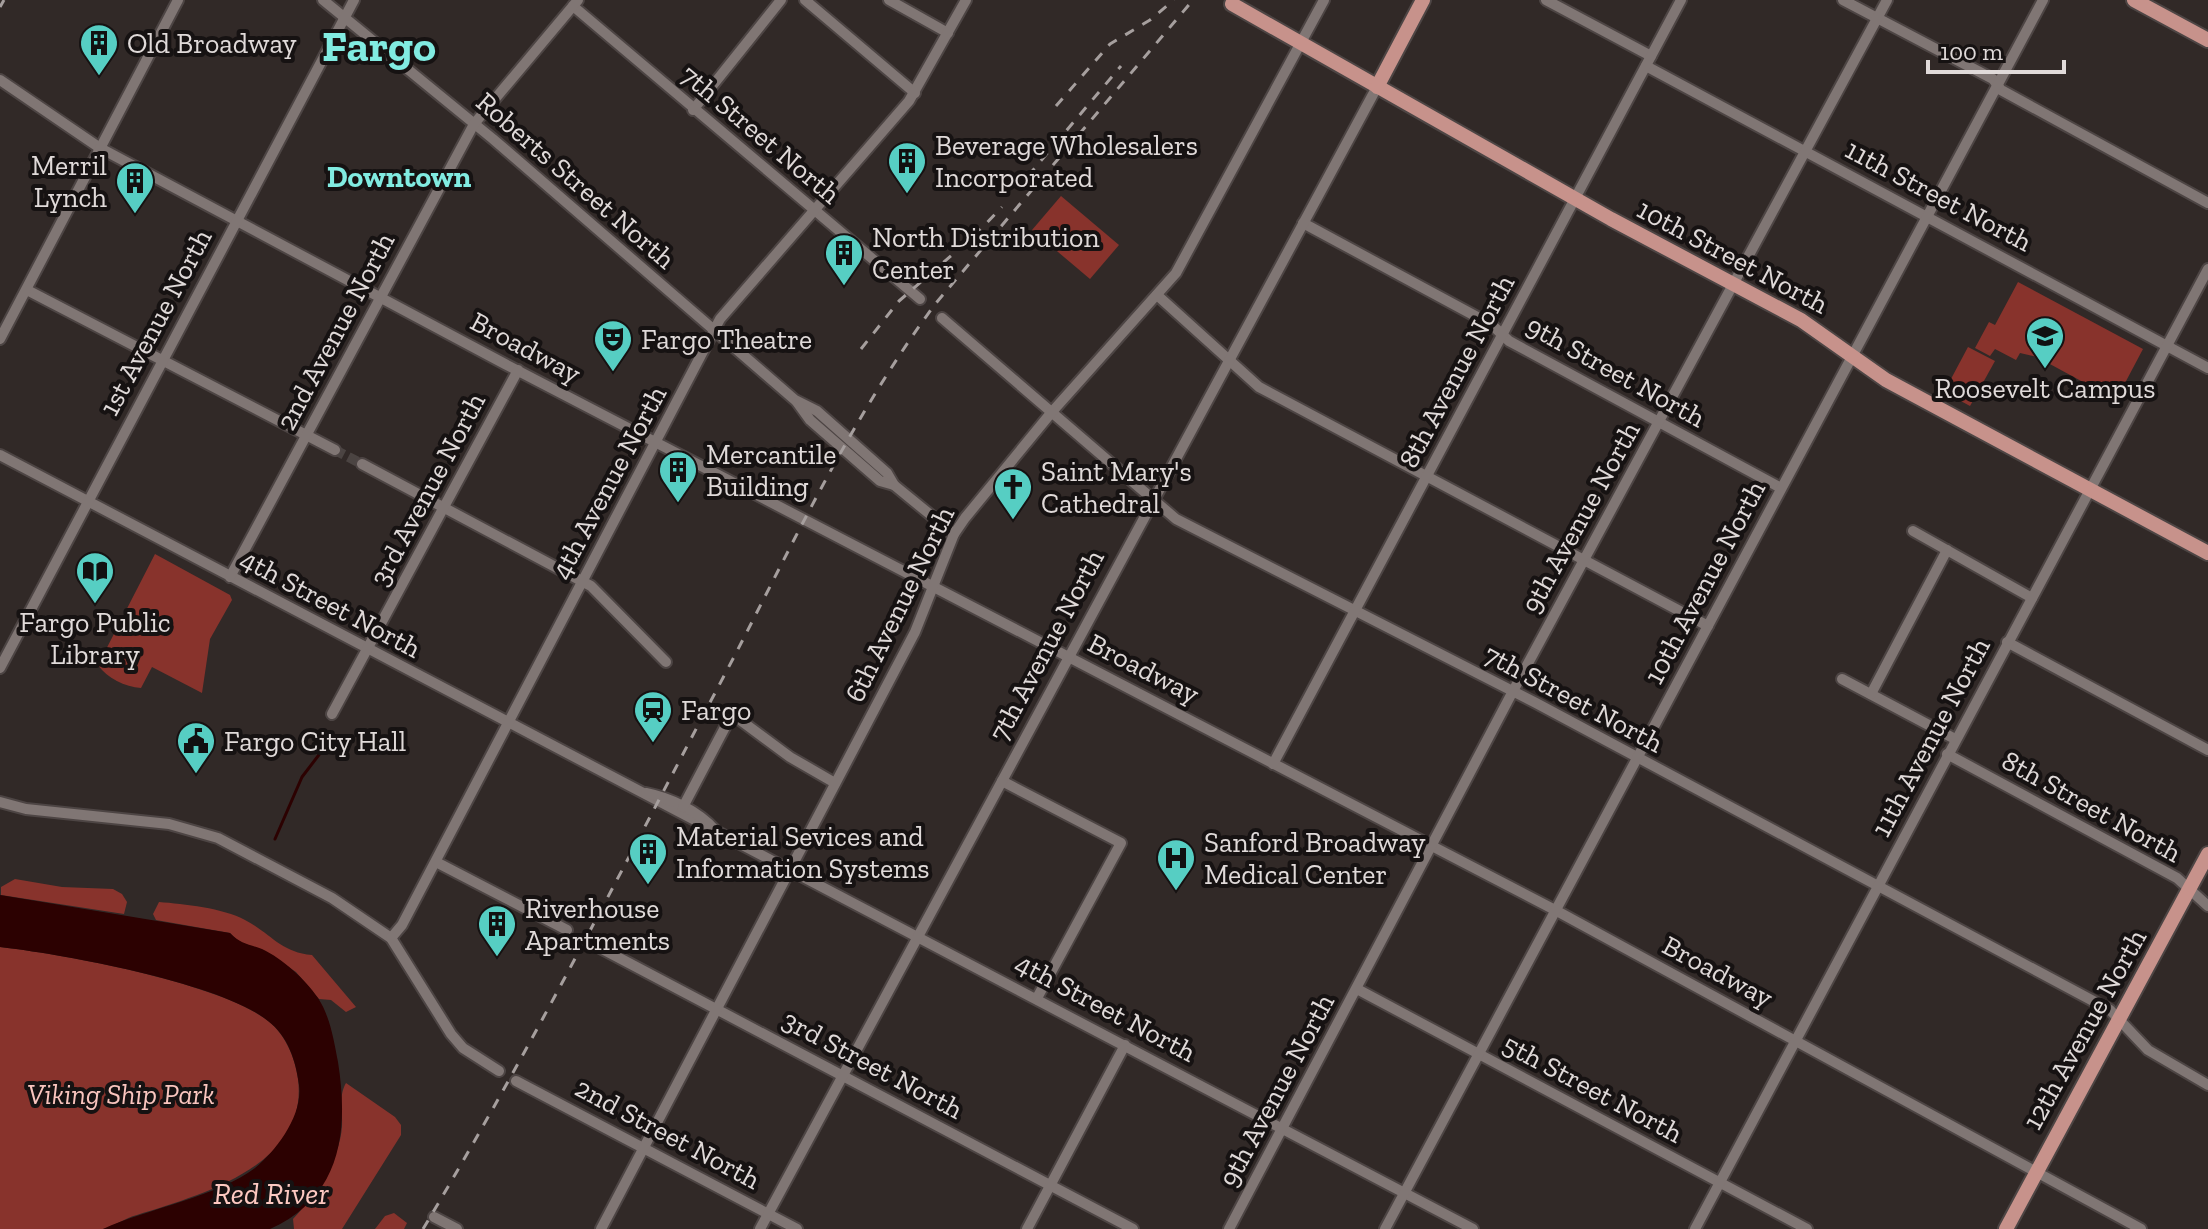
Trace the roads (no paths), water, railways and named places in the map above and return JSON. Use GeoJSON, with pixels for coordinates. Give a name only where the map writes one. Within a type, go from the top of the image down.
{"type":"FeatureCollection","features":[{"type":"Feature","properties":{"kind":"main road","name":"7th Avenue North"},"geometry":{"type":"LineString","coordinates":[[1377,87],[1423,0]]}},
{"type":"Feature","properties":{"kind":"main road"},"geometry":{"type":"LineString","coordinates":[[2134,0],[2208,40]]}},
{"type":"Feature","properties":{"kind":"main road","name":"10th Street North"},"geometry":{"type":"LineString","coordinates":[[1232,4],[1575,198],[1801,320],[1886,380],[2208,553]]}},
{"type":"Feature","properties":{"kind":"main road","name":"12th Avenue North"},"geometry":{"type":"LineString","coordinates":[[2006,1229],[2208,854]]}},
{"type":"Feature","properties":{"kind":"street"},"geometry":{"type":"LineString","coordinates":[[0,339],[178,0]]}},
{"type":"Feature","properties":{"kind":"street","name":"Roberts Street North"},"geometry":{"type":"LineString","coordinates":[[323,0],[474,124],[795,400],[817,411],[887,473],[894,485],[954,534]]}},
{"type":"Feature","properties":{"kind":"street","name":"1st Avenue North"},"geometry":{"type":"LineString","coordinates":[[0,668],[354,0]]}},
{"type":"Feature","properties":{"kind":"street"},"geometry":{"type":"LineString","coordinates":[[693,110],[781,0]]}},
{"type":"Feature","properties":{"kind":"street"},"geometry":{"type":"LineString","coordinates":[[805,0],[915,93]]}},
{"type":"Feature","properties":{"kind":"street"},"geometry":{"type":"LineString","coordinates":[[889,0],[948,33]]}},
{"type":"Feature","properties":{"kind":"street","name":"4th Avenue North"},"geometry":{"type":"LineString","coordinates":[[391,938],[402,925],[510,724],[714,331],[915,93],[966,0]]}},
{"type":"Feature","properties":{"kind":"street","name":"6th Avenue North"},"geometry":{"type":"LineString","coordinates":[[601,1229],[835,783],[935,586],[954,534],[1051,413],[1176,273],[1324,0]]}},
{"type":"Feature","properties":{"kind":"street","name":"11th Street North"},"geometry":{"type":"LineString","coordinates":[[1546,0],[1806,151],[2208,368]]}},
{"type":"Feature","properties":{"kind":"street","name":"8th Avenue North"},"geometry":{"type":"LineString","coordinates":[[1273,764],[1353,609],[1681,0]]}},
{"type":"Feature","properties":{"kind":"street"},"geometry":{"type":"LineString","coordinates":[[1843,0],[2208,203]]}},
{"type":"Feature","properties":{"kind":"street","name":"9th Avenue North"},"geometry":{"type":"LineString","coordinates":[[1229,1229],[1434,847],[1513,691],[1887,0]]}},
{"type":"Feature","properties":{"kind":"street","name":"10th Avenue North"},"geometry":{"type":"LineString","coordinates":[[1385,1229],[2043,0]]}},
{"type":"Feature","properties":{"kind":"street","name":"7th Street North"},"geometry":{"type":"LineString","coordinates":[[575,3],[693,110],[920,299]]}},
{"type":"Feature","properties":{"kind":"street","name":"2nd Avenue North"},"geometry":{"type":"LineString","coordinates":[[230,577],[474,124],[575,3]]}},
{"type":"Feature","properties":{"kind":"street","name":"Broadway"},"geometry":{"type":"LineString","coordinates":[[0,80],[100,148],[235,221],[1555,910],[2141,1229]]}},
{"type":"Feature","properties":{"kind":"street","name":"7th Avenue North"},"geometry":{"type":"LineString","coordinates":[[760,1229],[1377,87]]}},
{"type":"Feature","properties":{"kind":"street","name":"9th Street North"},"geometry":{"type":"LineString","coordinates":[[1303,223],[1503,334],[1509,341],[1781,488]]}},
{"type":"Feature","properties":{"kind":"street","name":"11th Avenue North"},"geometry":{"type":"LineString","coordinates":[[1695,1229],[2208,269]]}},
{"type":"Feature","properties":{"kind":"street"},"geometry":{"type":"LineString","coordinates":[[27,290],[335,450]]}},
{"type":"Feature","properties":{"kind":"street"},"geometry":{"type":"LineString","coordinates":[[1157,295],[1259,387],[1708,626]]}},
{"type":"Feature","properties":{"kind":"street","name":"7th Street North"},"geometry":{"type":"LineString","coordinates":[[942,318],[1176,519],[1513,691],[2110,1010],[2148,1050],[2208,1085]]}},
{"type":"Feature","properties":{"kind":"street","name":"3rd Avenue North"},"geometry":{"type":"LineString","coordinates":[[332,714],[446,510],[518,370]]}},
{"type":"Feature","properties":{"kind":"street","name":"4th Street North"},"geometry":{"type":"LineString","coordinates":[[0,455],[368,651],[640,791],[701,826],[715,830],[919,935],[1473,1229]]}},
{"type":"Feature","properties":{"kind":"street"},"geometry":{"type":"LineString","coordinates":[[362,464],[596,590],[666,662]]}},
{"type":"Feature","properties":{"kind":"street"},"geometry":{"type":"LineString","coordinates":[[1913,531],[2032,598]]}},
{"type":"Feature","properties":{"kind":"street"},"geometry":{"type":"LineString","coordinates":[[1871,694],[1947,550]]}},
{"type":"Feature","properties":{"kind":"street"},"geometry":{"type":"LineString","coordinates":[[2007,642],[2208,750]]}},
{"type":"Feature","properties":{"kind":"street"},"geometry":{"type":"LineString","coordinates":[[1842,679],[1955,739]]}},
{"type":"Feature","properties":{"kind":"street"},"geometry":{"type":"LineString","coordinates":[[683,807],[732,714],[767,742],[835,783]]}},
{"type":"Feature","properties":{"kind":"street","name":"8th Street North"},"geometry":{"type":"LineString","coordinates":[[1947,754],[2176,877],[2208,906]]}},
{"type":"Feature","properties":{"kind":"street"},"geometry":{"type":"LineString","coordinates":[[1002,781],[1121,843],[1037,998]]}},
{"type":"Feature","properties":{"kind":"street","name":"4th Street North"},"geometry":{"type":"LineString","coordinates":[[640,791],[660,795],[705,819],[715,830]]}},
{"type":"Feature","properties":{"kind":"street"},"geometry":{"type":"LineString","coordinates":[[0,802],[26,809],[169,824],[218,838],[332,898],[391,938],[451,1034],[463,1048],[499,1071]]}},
{"type":"Feature","properties":{"kind":"street"},"geometry":{"type":"LineString","coordinates":[[436,862],[567,930]]}},
{"type":"Feature","properties":{"kind":"street","name":"3rd Street North"},"geometry":{"type":"LineString","coordinates":[[589,942],[1133,1229]]}},
{"type":"Feature","properties":{"kind":"street","name":"5th Street North"},"geometry":{"type":"LineString","coordinates":[[1357,989],[1807,1229]]}},
{"type":"Feature","properties":{"kind":"street"},"geometry":{"type":"LineString","coordinates":[[1027,1229],[1125,1045]]}},
{"type":"Feature","properties":{"kind":"street","name":"2nd Street North"},"geometry":{"type":"LineString","coordinates":[[516,1081],[797,1229]]}},
{"type":"Feature","properties":{"kind":"street"},"geometry":{"type":"LineString","coordinates":[[434,1217],[457,1229]]}},
{"type":"Feature","properties":{"kind":"water","name":"Red River"},"geometry":{"type":"Polygon","coordinates":[[[0,895],[230,933],[241,942],[270,953],[300,977],[326,1013],[341,1088],[340,1137],[335,1160],[326,1181],[312,1199],[294,1216],[270,1229],[103,1229],[222,1187],[255,1168],[280,1142],[293,1120],[299,1096],[296,1067],[286,1042],[275,1027],[246,1007],[215,994],[100,963],[0,947],[0,895]]]}},
{"type":"Feature","properties":{"kind":"waterway"},"geometry":{"type":"LineString","coordinates":[[275,839],[302,777],[328,743]]}},
{"type":"Feature","properties":{"kind":"tunnel"},"geometry":{"type":"LineString","coordinates":[[335,450],[362,464]]}},
{"type":"Feature","properties":{"kind":"railway"},"geometry":{"type":"LineString","coordinates":[[0,7],[4,0]]}},
{"type":"Feature","properties":{"kind":"railway"},"geometry":{"type":"LineString","coordinates":[[1056,106],[1110,44],[1150,20],[1174,0]]}},
{"type":"Feature","properties":{"kind":"railway"},"geometry":{"type":"LineString","coordinates":[[423,1229],[544,1016],[804,520],[879,387],[936,303],[1193,0]]}},
{"type":"Feature","properties":{"kind":"railway"},"geometry":{"type":"LineString","coordinates":[[1028,176],[1121,66]]}},
{"type":"Feature","properties":{"kind":"railway"},"geometry":{"type":"LineString","coordinates":[[861,349],[899,301],[975,235],[1002,207]]}},
{"type":"Feature","properties":{"kind":"place","name":"Old Broadway"},"geometry":{"type":"Point","coordinates":[99,77]}},
{"type":"Feature","properties":{"kind":"place","name":"Beverage Wholesalers Incorporated"},"geometry":{"type":"Point","coordinates":[907,195]}},
{"type":"Feature","properties":{"kind":"place","name":"Merril Lynch"},"geometry":{"type":"Point","coordinates":[135,215]}},
{"type":"Feature","properties":{"kind":"place","name":"North Distribution Center"},"geometry":{"type":"Point","coordinates":[844,287]}},
{"type":"Feature","properties":{"kind":"place","name":"Roosevelt Campus"},"geometry":{"type":"Point","coordinates":[2045,370]}},
{"type":"Feature","properties":{"kind":"place","name":"Fargo Theatre"},"geometry":{"type":"Point","coordinates":[613,373]}},
{"type":"Feature","properties":{"kind":"place","name":"Mercantile Building"},"geometry":{"type":"Point","coordinates":[678,504]}},
{"type":"Feature","properties":{"kind":"place","name":"Saint Mary's Cathedral"},"geometry":{"type":"Point","coordinates":[1013,521]}},
{"type":"Feature","properties":{"kind":"place","name":"Fargo Public Library"},"geometry":{"type":"Point","coordinates":[95,605]}},
{"type":"Feature","properties":{"kind":"place","name":"Fargo"},"geometry":{"type":"Point","coordinates":[653,744]}},
{"type":"Feature","properties":{"kind":"place","name":"Fargo City Hall"},"geometry":{"type":"Point","coordinates":[196,775]}},
{"type":"Feature","properties":{"kind":"place","name":"Material Sevices and Information Systems"},"geometry":{"type":"Point","coordinates":[648,886]}},
{"type":"Feature","properties":{"kind":"place","name":"Sanford Broadway Medical Center"},"geometry":{"type":"Point","coordinates":[1176,892]}},
{"type":"Feature","properties":{"kind":"place","name":"Riverhouse Apartments"},"geometry":{"type":"Point","coordinates":[497,958]}},
{"type":"Feature","properties":{"kind":"district","name":"Fargo"},"geometry":{"type":"Point","coordinates":[379,46]}},
{"type":"Feature","properties":{"kind":"district","name":"Downtown"},"geometry":{"type":"Point","coordinates":[399,177]}},
{"type":"Feature","properties":{"kind":"park label","name":"Viking Ship Park"},"geometry":{"type":"Point","coordinates":[121,1094]}}]}
